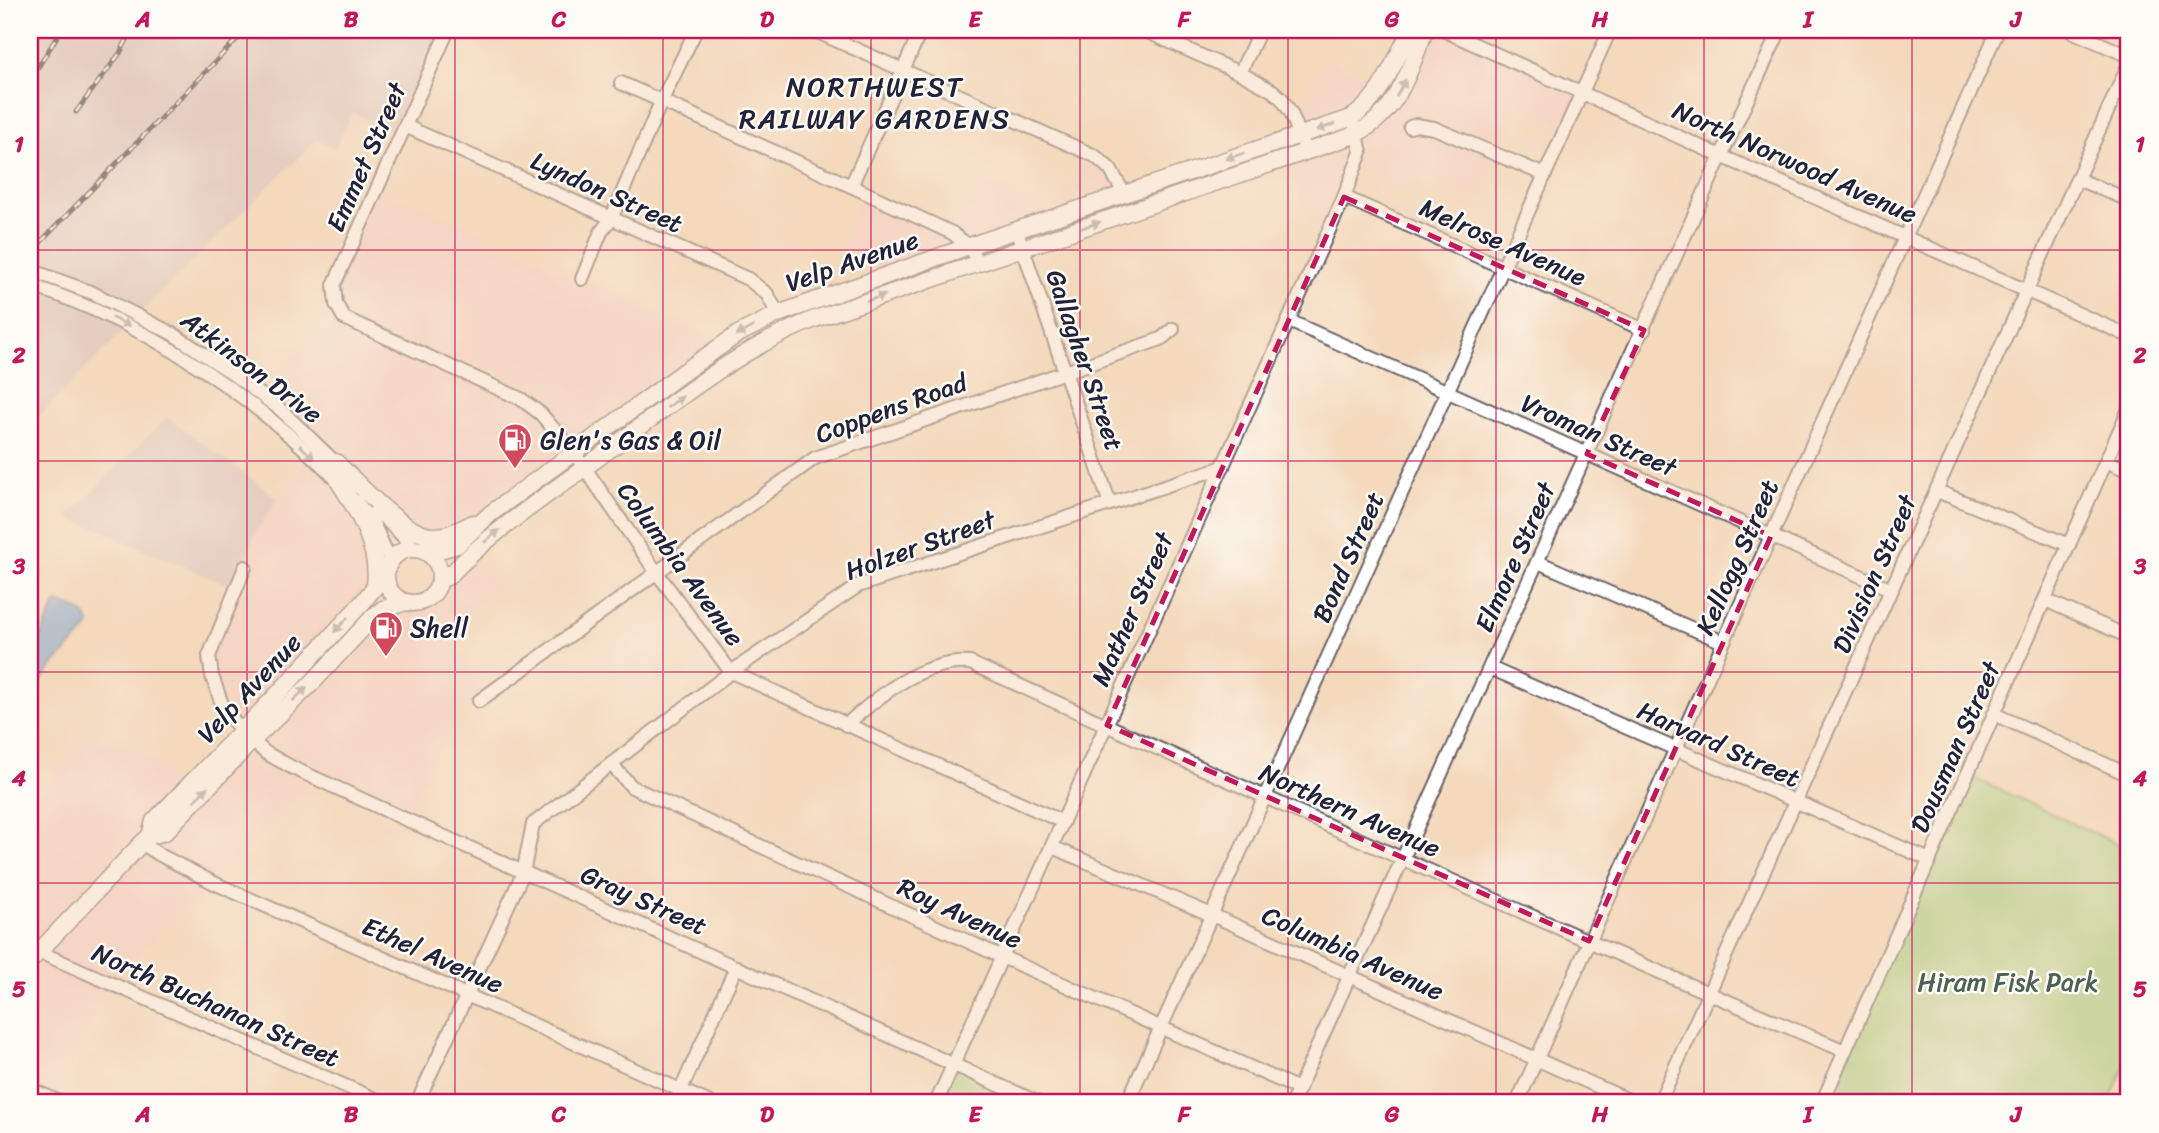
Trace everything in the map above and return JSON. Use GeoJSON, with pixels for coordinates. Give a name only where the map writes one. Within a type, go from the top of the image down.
{"type":"FeatureCollection","features":[{"type":"Feature","properties":{"kind":"main road"},"geometry":{"type":"LineString","coordinates":[[1351,118],[1363,109],[1382,86],[1411,30]]}},
{"type":"Feature","properties":{"kind":"main road"},"geometry":{"type":"LineString","coordinates":[[1357,133],[1386,111],[1400,92],[1425,30]]}},
{"type":"Feature","properties":{"kind":"main road","name":"Velp Avenue"},"geometry":{"type":"LineString","coordinates":[[440,580],[449,576],[498,531],[724,366],[757,346],[815,319],[1023,248],[1303,143],[1351,118]]}},
{"type":"Feature","properties":{"kind":"main road","name":"Velp Avenue"},"geometry":{"type":"LineString","coordinates":[[419,549],[439,550],[457,545],[491,514],[724,344],[778,314],[1124,193],[1303,143],[1357,133]]}},
{"type":"Feature","properties":{"kind":"main road"},"geometry":{"type":"LineString","coordinates":[[336,463],[399,520],[422,534],[450,534],[491,514]]}},
{"type":"Feature","properties":{"kind":"main road"},"geometry":{"type":"LineString","coordinates":[[339,482],[363,524],[375,563],[384,573],[390,591],[397,598],[416,603],[427,599],[434,593],[440,580],[437,562],[431,555],[419,549],[401,551],[384,573]]}},
{"type":"Feature","properties":{"kind":"main road","name":"Velp Avenue"},"geometry":{"type":"LineString","coordinates":[[33,953],[146,840],[165,832],[243,734],[362,603],[384,573]]}},
{"type":"Feature","properties":{"kind":"main road","name":"Velp Avenue"},"geometry":{"type":"LineString","coordinates":[[243,734],[312,683],[373,617],[383,609],[406,602]]}},
{"type":"Feature","properties":{"kind":"street"},"geometry":{"type":"LineString","coordinates":[[30,36],[33,30]]}},
{"type":"Feature","properties":{"kind":"street","name":"Emmet Street"},"geometry":{"type":"LineString","coordinates":[[336,304],[334,285],[448,30]]}},
{"type":"Feature","properties":{"kind":"street"},"geometry":{"type":"LineString","coordinates":[[582,279],[601,232],[611,219],[661,102],[696,30]]}},
{"type":"Feature","properties":{"kind":"street"},"geometry":{"type":"LineString","coordinates":[[813,30],[1095,156],[1110,169],[1124,193]]}},
{"type":"Feature","properties":{"kind":"street"},"geometry":{"type":"LineString","coordinates":[[851,186],[921,30]]}},
{"type":"Feature","properties":{"kind":"street"},"geometry":{"type":"LineString","coordinates":[[1143,30],[1266,87],[1282,99],[1295,120],[1303,143]]}},
{"type":"Feature","properties":{"kind":"street"},"geometry":{"type":"LineString","coordinates":[[1240,74],[1260,30]]}},
{"type":"Feature","properties":{"kind":"street","name":"North Norwood Avenue"},"geometry":{"type":"LineString","coordinates":[[1443,30],[2129,336]]}},
{"type":"Feature","properties":{"kind":"street","name":"Bond Street"},"geometry":{"type":"LineString","coordinates":[[1127,1103],[1610,30]]}},
{"type":"Feature","properties":{"kind":"street","name":"Elmore Street"},"geometry":{"type":"LineString","coordinates":[[1293,1103],[1780,30]]}},
{"type":"Feature","properties":{"kind":"street","name":"Kellogg Street"},"geometry":{"type":"LineString","coordinates":[[1517,1103],[1998,30]]}},
{"type":"Feature","properties":{"kind":"street"},"geometry":{"type":"LineString","coordinates":[[2069,30],[2129,56]]}},
{"type":"Feature","properties":{"kind":"street","name":"Division Street"},"geometry":{"type":"LineString","coordinates":[[1659,1103],[2129,64]]}},
{"type":"Feature","properties":{"kind":"street"},"geometry":{"type":"LineString","coordinates":[[621,83],[952,233],[969,246],[978,264]]}},
{"type":"Feature","properties":{"kind":"street","name":"Mather Street"},"geometry":{"type":"LineString","coordinates":[[936,1103],[1344,197],[1360,158],[1360,146],[1351,118]]}},
{"type":"Feature","properties":{"kind":"street"},"geometry":{"type":"LineString","coordinates":[[1410,127],[1421,125],[1434,128],[1545,175]]}},
{"type":"Feature","properties":{"kind":"street","name":"Lyndon Street"},"geometry":{"type":"LineString","coordinates":[[405,126],[748,279],[767,293],[778,314]]}},
{"type":"Feature","properties":{"kind":"street"},"geometry":{"type":"LineString","coordinates":[[2077,178],[2129,200]]}},
{"type":"Feature","properties":{"kind":"street","name":"Melrose Avenue"},"geometry":{"type":"LineString","coordinates":[[1344,197],[1644,330]]}},
{"type":"Feature","properties":{"kind":"street","name":"Gallagher Street"},"geometry":{"type":"LineString","coordinates":[[1017,231],[1110,504]]}},
{"type":"Feature","properties":{"kind":"street","name":"Atkinson Drive"},"geometry":{"type":"LineString","coordinates":[[30,270],[93,293],[151,321],[201,352],[281,410],[336,463],[382,516],[419,549]]}},
{"type":"Feature","properties":{"kind":"street","name":"Atkinson Drive"},"geometry":{"type":"LineString","coordinates":[[30,285],[148,334],[212,375],[265,415],[339,482],[373,523],[384,573]]}},
{"type":"Feature","properties":{"kind":"street","name":"Columbia Avenue"},"geometry":{"type":"LineString","coordinates":[[336,304],[344,318],[522,399],[541,414],[575,454],[657,573],[731,672],[1063,822]]}},
{"type":"Feature","properties":{"kind":"street","name":"Vroman Street"},"geometry":{"type":"LineString","coordinates":[[1289,321],[1892,590]]}},
{"type":"Feature","properties":{"kind":"street","name":"Coppens Road"},"geometry":{"type":"LineString","coordinates":[[479,701],[814,458],[1161,339],[1173,329]]}},
{"type":"Feature","properties":{"kind":"street","name":"Dousman Street"},"geometry":{"type":"LineString","coordinates":[[1822,1103],[2129,409]]}},
{"type":"Feature","properties":{"kind":"street"},"geometry":{"type":"LineString","coordinates":[[2106,461],[2129,471]]}},
{"type":"Feature","properties":{"kind":"street","name":"Holzer Street"},"geometry":{"type":"LineString","coordinates":[[417,1103],[524,871],[533,824],[731,672],[858,586],[1223,467]]}},
{"type":"Feature","properties":{"kind":"street"},"geometry":{"type":"LineString","coordinates":[[1937,491],[2069,545]]}},
{"type":"Feature","properties":{"kind":"street"},"geometry":{"type":"LineString","coordinates":[[1538,562],[1724,642]]}},
{"type":"Feature","properties":{"kind":"street"},"geometry":{"type":"LineString","coordinates":[[243,734],[223,707],[212,676],[209,656],[245,567]]}},
{"type":"Feature","properties":{"kind":"street"},"geometry":{"type":"LineString","coordinates":[[2045,600],[2129,637]]}},
{"type":"Feature","properties":{"kind":"street","name":"Northern Avenue"},"geometry":{"type":"LineString","coordinates":[[846,725],[869,705],[914,674],[952,662],[970,663],[1708,994],[1845,1051]]}},
{"type":"Feature","properties":{"kind":"street","name":"Harvard Street"},"geometry":{"type":"LineString","coordinates":[[1490,668],[1930,860]]}},
{"type":"Feature","properties":{"kind":"street"},"geometry":{"type":"LineString","coordinates":[[1994,715],[2129,775]]}},
{"type":"Feature","properties":{"kind":"street","name":"Gray Street"},"geometry":{"type":"LineString","coordinates":[[243,734],[266,752],[299,771],[1039,1103]]}},
{"type":"Feature","properties":{"kind":"street","name":"Roy Avenue"},"geometry":{"type":"LineString","coordinates":[[611,764],[632,787],[1002,957],[1299,1088]]}},
{"type":"Feature","properties":{"kind":"street","name":"Ethel Avenue"},"geometry":{"type":"LineString","coordinates":[[146,840],[158,854],[214,883],[710,1103]]}},
{"type":"Feature","properties":{"kind":"street","name":"Columbia Avenue"},"geometry":{"type":"LineString","coordinates":[[1052,847],[1635,1103]]}},
{"type":"Feature","properties":{"kind":"street","name":"North Buchanan Street"},"geometry":{"type":"LineString","coordinates":[[33,953],[384,1103]]}},
{"type":"Feature","properties":{"kind":"street"},"geometry":{"type":"LineString","coordinates":[[675,1103],[736,967]]}},
{"type":"Feature","properties":{"kind":"street"},"geometry":{"type":"LineString","coordinates":[[30,1089],[62,1103]]}},
{"type":"Feature","properties":{"kind":"highlighted area"},"geometry":{"type":"Polygon","coordinates":[[[1344,197],[1644,330],[1587,454],[1771,536],[1589,941],[1107,725],[1344,197]]]}},
{"type":"Feature","properties":{"kind":"shaded area"},"geometry":{"type":"Polygon","coordinates":[[[38,30],[439,30],[394,131],[352,113],[335,149],[317,140],[169,284],[30,426],[30,46],[38,30]]]}},
{"type":"Feature","properties":{"kind":"shaded area"},"geometry":{"type":"Polygon","coordinates":[[[1425,30],[1443,30],[1582,93],[1568,126],[1519,106],[1476,197],[1420,173],[1413,189],[1357,166],[1329,230],[1309,219],[1283,158],[1373,123],[1425,30]]]}},
{"type":"Feature","properties":{"kind":"shaded area"},"geometry":{"type":"Polygon","coordinates":[[[1327,58],[1383,84],[1370,102],[1300,135],[1291,112],[1306,100],[1327,58]]]}},
{"type":"Feature","properties":{"kind":"shaded area"},"geometry":{"type":"Polygon","coordinates":[[[1088,152],[1124,193],[885,275],[877,268],[838,250],[863,191],[952,233],[980,176],[1055,211],[1088,152]]]}},
{"type":"Feature","properties":{"kind":"shaded area"},"geometry":{"type":"Polygon","coordinates":[[[378,187],[724,344],[490,514],[427,535],[260,395],[336,304],[334,285],[378,187]]]}},
{"type":"Feature","properties":{"kind":"shaded area"},"geometry":{"type":"Polygon","coordinates":[[[167,417],[278,498],[254,535],[236,589],[68,517],[167,417]]]}},
{"type":"Feature","properties":{"kind":"shaded area"},"geometry":{"type":"Polygon","coordinates":[[[309,454],[339,482],[376,577],[237,727],[209,656],[245,567],[254,535],[309,454]]]}},
{"type":"Feature","properties":{"kind":"shaded area"},"geometry":{"type":"Polygon","coordinates":[[[472,553],[498,587],[459,620],[471,635],[456,647],[492,692],[479,701],[459,708],[405,819],[315,778],[214,883],[108,982],[55,1100],[30,1089],[30,961],[361,628],[411,603],[427,599],[472,553]]]}},
{"type":"Feature","properties":{"kind":"shaded area"},"geometry":{"type":"Polygon","coordinates":[[[86,739],[133,743],[180,786],[61,913],[36,951],[30,948],[30,804],[86,739]]]}},
{"type":"Feature","properties":{"kind":"green space","name":"Hiram Fisk Park"},"geometry":{"type":"Polygon","coordinates":[[[1967,775],[2129,849],[2129,1061],[2108,1103],[1822,1103],[1967,775]]]}},
{"type":"Feature","properties":{"kind":"green space"},"geometry":{"type":"Polygon","coordinates":[[[954,1064],[1025,1097],[1022,1103],[936,1103],[954,1064]]]}},
{"type":"Feature","properties":{"kind":"water"},"geometry":{"type":"Polygon","coordinates":[[[59,603],[83,613],[89,627],[30,693],[30,660],[55,605],[59,603]]]}},
{"type":"Feature","properties":{"kind":"railway"},"geometry":{"type":"LineString","coordinates":[[34,74],[61,30]]}},
{"type":"Feature","properties":{"kind":"railway"},"geometry":{"type":"LineString","coordinates":[[76,112],[120,53],[132,30]]}},
{"type":"Feature","properties":{"kind":"railway"},"geometry":{"type":"LineString","coordinates":[[30,253],[246,30]]}},
{"type":"Feature","properties":{"kind":"place","name":"Glen's Gas & Oil"},"geometry":{"type":"Point","coordinates":[515,470]}},
{"type":"Feature","properties":{"kind":"place","name":"Shell"},"geometry":{"type":"Point","coordinates":[386,658]}},
{"type":"Feature","properties":{"kind":"district","name":"NORTHWEST RAILWAY GARDENS"},"geometry":{"type":"Point","coordinates":[875,102]}}]}
